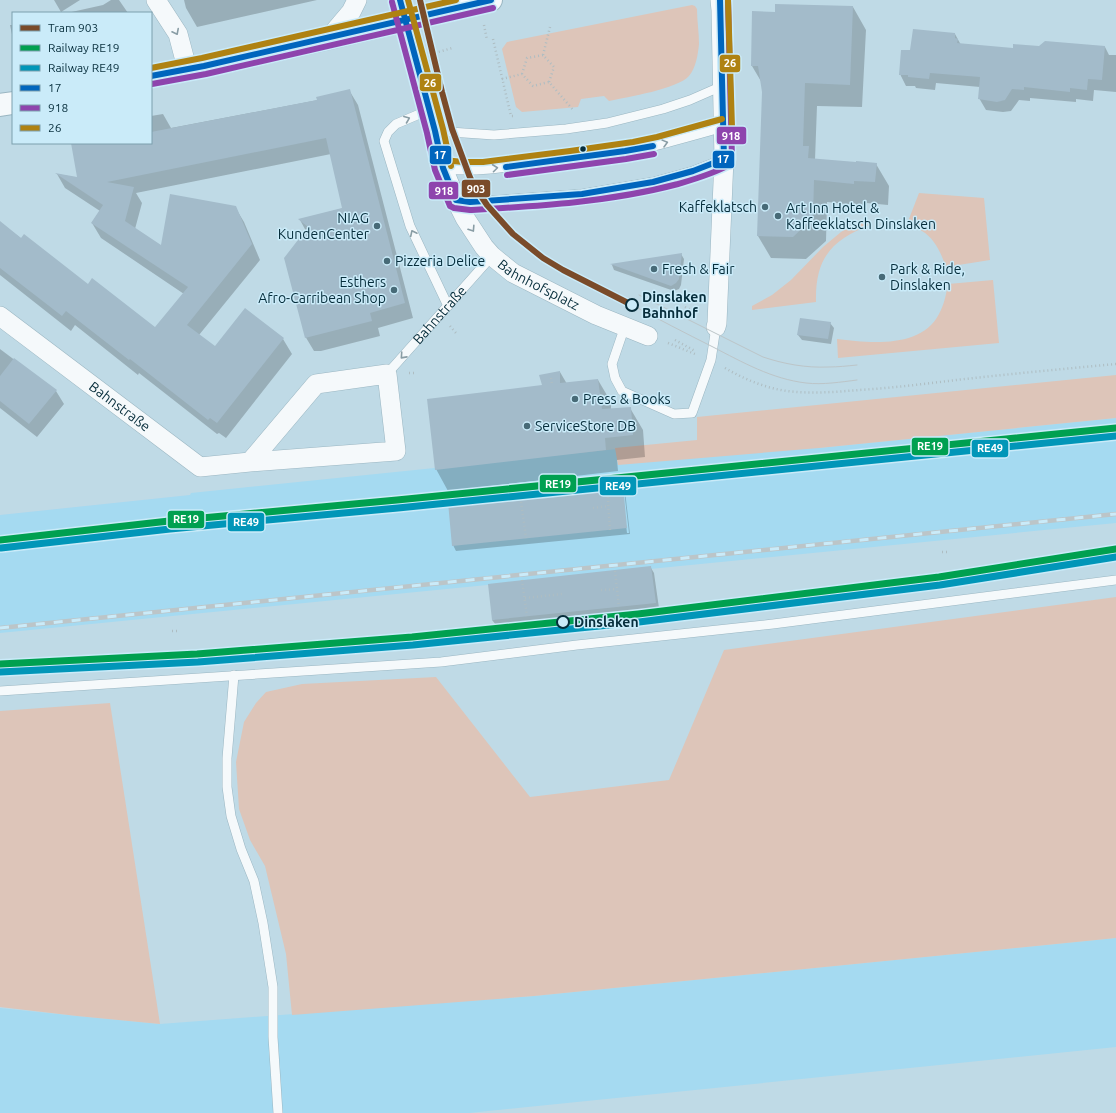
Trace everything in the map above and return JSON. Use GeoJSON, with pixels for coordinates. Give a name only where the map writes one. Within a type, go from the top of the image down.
{"type":"FeatureCollection","features":[{"type":"Feature","properties":{"kind":"main road"},"geometry":{"type":"LineString","coordinates":[[152,76],[204,66],[328,38],[403,10],[491,0]]}},
{"type":"Feature","properties":{"kind":"main road"},"geometry":{"type":"LineString","coordinates":[[0,105],[12,103]]}},
{"type":"Feature","properties":{"kind":"street"},"geometry":{"type":"LineString","coordinates":[[156,0],[178,34],[187,68]]}},
{"type":"Feature","properties":{"kind":"street"},"geometry":{"type":"LineString","coordinates":[[328,38],[350,12],[357,0]]}},
{"type":"Feature","properties":{"kind":"street"},"geometry":{"type":"LineString","coordinates":[[710,322],[717,322],[724,159],[720,0]]}},
{"type":"Feature","properties":{"kind":"street","name":"Bahnhofsplatz"},"geometry":{"type":"LineString","coordinates":[[403,10],[435,131],[443,168],[465,218],[480,241],[492,256],[513,273],[583,309],[648,336]]}},
{"type":"Feature","properties":{"kind":"street","name":"Bahnstraße"},"geometry":{"type":"LineString","coordinates":[[0,316],[200,468],[250,462],[396,451],[387,374]]}},
{"type":"Feature","properties":{"kind":"street"},"geometry":{"type":"LineString","coordinates":[[250,462],[316,384],[387,374]]}},
{"type":"Feature","properties":{"kind":"lane"},"geometry":{"type":"LineString","coordinates":[[435,131],[494,134],[566,129],[607,123],[663,109],[690,100],[722,86]]}},
{"type":"Feature","properties":{"kind":"lane"},"geometry":{"type":"LineString","coordinates":[[429,110],[396,124],[388,132],[384,141],[410,226],[448,306]]}},
{"type":"Feature","properties":{"kind":"lane"},"geometry":{"type":"LineString","coordinates":[[443,168],[466,171],[489,169],[625,151],[651,146],[724,127]]}},
{"type":"Feature","properties":{"kind":"lane"},"geometry":{"type":"LineString","coordinates":[[456,200],[470,202],[582,194],[654,182],[693,171],[724,159]]}},
{"type":"Feature","properties":{"kind":"lane","name":"Bahnstraße"},"geometry":{"type":"LineString","coordinates":[[387,374],[492,256]]}},
{"type":"Feature","properties":{"kind":"lane"},"geometry":{"type":"LineString","coordinates":[[625,326],[612,364],[615,378],[622,391],[674,414],[692,413],[711,360],[710,322]]}},
{"type":"Feature","properties":{"kind":"lane"},"geometry":{"type":"LineString","coordinates":[[0,691],[441,662],[576,645],[773,624],[1116,580]]}},
{"type":"Feature","properties":{"kind":"lane"},"geometry":{"type":"LineString","coordinates":[[234,676],[227,758],[227,787],[231,816],[241,849],[254,881],[263,923],[273,987],[273,1037],[278,1113]]}},
{"type":"Feature","properties":{"kind":"path"},"geometry":{"type":"LineString","coordinates":[[543,55],[550,27]]}},
{"type":"Feature","properties":{"kind":"path"},"geometry":{"type":"LineString","coordinates":[[493,39],[511,116]]}},
{"type":"Feature","properties":{"kind":"path"},"geometry":{"type":"LineString","coordinates":[[522,74],[527,58],[543,55]]}},
{"type":"Feature","properties":{"kind":"path"},"geometry":{"type":"LineString","coordinates":[[543,55],[554,67],[549,82]]}},
{"type":"Feature","properties":{"kind":"path"},"geometry":{"type":"LineString","coordinates":[[502,79],[522,74]]}},
{"type":"Feature","properties":{"kind":"path"},"geometry":{"type":"LineString","coordinates":[[522,74],[533,86],[549,82]]}},
{"type":"Feature","properties":{"kind":"path"},"geometry":{"type":"LineString","coordinates":[[549,82],[575,112]]}},
{"type":"Feature","properties":{"kind":"path"},"geometry":{"type":"LineString","coordinates":[[684,307],[710,322]]}},
{"type":"Feature","properties":{"kind":"path"},"geometry":{"type":"LineString","coordinates":[[648,336],[711,360],[739,376],[759,384],[785,391],[807,393],[847,392],[902,387],[1116,364]]}},
{"type":"Feature","properties":{"kind":"path"},"geometry":{"type":"LineString","coordinates":[[675,340],[694,350]]}},
{"type":"Feature","properties":{"kind":"path"},"geometry":{"type":"LineString","coordinates":[[551,378],[552,384]]}},
{"type":"Feature","properties":{"kind":"path"},"geometry":{"type":"LineString","coordinates":[[607,485],[610,530]]}},
{"type":"Feature","properties":{"kind":"path"},"geometry":{"type":"LineString","coordinates":[[520,494],[526,538]]}},
{"type":"Feature","properties":{"kind":"path"},"geometry":{"type":"LineString","coordinates":[[593,508],[608,506]]}},
{"type":"Feature","properties":{"kind":"path"},"geometry":{"type":"LineString","coordinates":[[942,552],[948,552]]}},
{"type":"Feature","properties":{"kind":"path"},"geometry":{"type":"LineString","coordinates":[[615,571],[619,607]]}},
{"type":"Feature","properties":{"kind":"path"},"geometry":{"type":"LineString","coordinates":[[522,580],[527,616]]}},
{"type":"Feature","properties":{"kind":"path"},"geometry":{"type":"LineString","coordinates":[[601,590],[617,589]]}},
{"type":"Feature","properties":{"kind":"path"},"geometry":{"type":"LineString","coordinates":[[524,598],[562,594]]}},
{"type":"Feature","properties":{"kind":"path"},"geometry":{"type":"LineString","coordinates":[[172,631],[178,631]]}},
{"type":"Feature","properties":{"kind":"shaded area"},"geometry":{"type":"Polygon","coordinates":[[[692,5],[697,9],[699,48],[693,69],[689,76],[683,81],[652,92],[609,101],[604,96],[581,99],[578,107],[522,112],[516,107],[502,49],[507,42],[692,5]]]}},
{"type":"Feature","properties":{"kind":"shaded area"},"geometry":{"type":"Polygon","coordinates":[[[919,193],[984,198],[990,260],[946,267],[940,252],[931,238],[915,227],[907,224],[919,193]]]}},
{"type":"Feature","properties":{"kind":"shaded area"},"geometry":{"type":"Polygon","coordinates":[[[858,222],[872,224],[846,237],[836,244],[829,252],[819,273],[816,286],[816,302],[752,310],[752,306],[772,295],[791,280],[823,247],[841,232],[858,222]]]}},
{"type":"Feature","properties":{"kind":"shaded area"},"geometry":{"type":"Polygon","coordinates":[[[993,280],[999,343],[838,358],[837,339],[879,342],[907,338],[920,333],[931,325],[942,307],[948,284],[993,280]]]}},
{"type":"Feature","properties":{"kind":"shaded area"},"geometry":{"type":"Polygon","coordinates":[[[1116,375],[1116,418],[819,448],[618,465],[615,448],[697,440],[697,417],[1116,375]]]}},
{"type":"Feature","properties":{"kind":"shaded area"},"geometry":{"type":"Polygon","coordinates":[[[1116,418],[1116,523],[0,633],[0,515],[190,495],[191,493],[715,439],[819,448],[1116,418]]]}},
{"type":"Feature","properties":{"kind":"shaded area"},"geometry":{"type":"Polygon","coordinates":[[[1116,597],[1116,938],[534,996],[292,1015],[286,954],[265,866],[250,840],[239,809],[236,762],[244,722],[256,703],[266,692],[302,684],[436,677],[530,797],[669,780],[724,650],[1116,597]]]}},
{"type":"Feature","properties":{"kind":"shaded area"},"geometry":{"type":"Polygon","coordinates":[[[110,703],[160,1024],[0,1007],[0,711],[110,703]]]}},
{"type":"Feature","properties":{"kind":"shaded area"},"geometry":{"type":"Polygon","coordinates":[[[1116,938],[1116,1047],[469,1113],[0,1113],[0,1008],[160,1024],[534,996],[1116,938]]]}},
{"type":"Feature","properties":{"kind":"building"},"geometry":{"type":"Polygon","coordinates":[[[775,4],[853,6],[850,85],[805,83],[803,146],[809,146],[808,158],[877,163],[875,182],[854,181],[854,184],[814,180],[813,218],[793,237],[757,236],[762,92],[758,66],[751,66],[752,11],[775,12],[775,4]]]}},
{"type":"Feature","properties":{"kind":"building"},"geometry":{"type":"Polygon","coordinates":[[[913,29],[955,33],[955,38],[958,39],[957,43],[1013,48],[1013,44],[1039,46],[1045,41],[1105,46],[1102,80],[1088,79],[1087,90],[1070,88],[1070,92],[1024,87],[1024,90],[1012,89],[1005,100],[997,102],[978,99],[980,77],[930,73],[929,79],[899,75],[901,50],[910,50],[913,29]]]}},
{"type":"Feature","properties":{"kind":"building"},"geometry":{"type":"Polygon","coordinates":[[[350,89],[405,303],[370,313],[372,321],[305,338],[284,258],[308,227],[298,219],[342,208],[326,138],[107,182],[134,187],[125,221],[161,245],[170,194],[236,206],[252,244],[187,325],[215,346],[245,308],[284,338],[217,423],[210,418],[208,420],[66,311],[62,316],[0,268],[0,221],[21,238],[24,234],[88,284],[92,278],[155,327],[188,287],[91,223],[103,205],[55,173],[77,177],[71,144],[152,144],[152,132],[317,100],[316,97],[350,89]]]}},
{"type":"Feature","properties":{"kind":"building","name":"Fresh & Fair"},"geometry":{"type":"Polygon","coordinates":[[[682,253],[679,279],[671,286],[610,264],[682,253]]]}},
{"type":"Feature","properties":{"kind":"building"},"geometry":{"type":"Polygon","coordinates":[[[800,318],[831,322],[828,339],[797,335],[800,318]]]}},
{"type":"Feature","properties":{"kind":"building"},"geometry":{"type":"Polygon","coordinates":[[[14,358],[57,390],[29,424],[0,401],[0,376],[14,358]]]}},
{"type":"Feature","properties":{"kind":"building"},"geometry":{"type":"Polygon","coordinates":[[[560,371],[560,383],[598,379],[602,409],[631,407],[633,435],[605,438],[606,450],[435,470],[427,399],[542,385],[539,375],[560,371]]]}},
{"type":"Feature","properties":{"kind":"building"},"geometry":{"type":"Polygon","coordinates":[[[623,485],[627,528],[452,546],[448,502],[623,485]]]}},
{"type":"Feature","properties":{"kind":"building"},"geometry":{"type":"Polygon","coordinates":[[[651,566],[656,603],[492,620],[488,584],[651,566]]]}},
{"type":"Feature","properties":{"kind":"tram line","name":"903"},"geometry":{"type":"LineString","coordinates":[[420,0],[452,129],[473,184],[487,205],[513,234],[543,258],[563,270],[632,305]]}},
{"type":"Feature","properties":{"kind":"tram line"},"geometry":{"type":"LineString","coordinates":[[639,295],[763,357],[787,364],[812,367],[857,365]]}},
{"type":"Feature","properties":{"kind":"tram line"},"geometry":{"type":"LineString","coordinates":[[632,305],[746,364],[769,374],[793,381],[812,384],[857,380]]}},
{"type":"Feature","properties":{"kind":"railway"},"geometry":{"type":"LineString","coordinates":[[0,628],[1116,514]]}},
{"type":"Feature","properties":{"kind":"rail line","name":"RE19"},"geometry":{"type":"LineString","coordinates":[[0,540],[169,521],[397,500],[1116,428]]}},
{"type":"Feature","properties":{"kind":"rail line","name":"RE49"},"geometry":{"type":"LineString","coordinates":[[1,548],[170,529],[398,508],[1116,436]]}},
{"type":"Feature","properties":{"kind":"rail line","name":"RE19"},"geometry":{"type":"LineString","coordinates":[[0,664],[197,654],[412,637],[638,614],[939,577],[1116,549]]}},
{"type":"Feature","properties":{"kind":"rail line","name":"RE49"},"geometry":{"type":"LineString","coordinates":[[0,672],[198,662],[413,645],[639,622],[940,585],[1116,557]]}},
{"type":"Feature","properties":{"kind":"transit line","name":"17"},"geometry":{"type":"LineString","coordinates":[[400,0],[435,131],[443,168],[456,200],[470,202],[582,194],[653,182],[693,171],[724,159],[720,0]]}},
{"type":"Feature","properties":{"kind":"transit line","name":"26"},"geometry":{"type":"LineString","coordinates":[[408,0],[443,129],[451,166]]}},
{"type":"Feature","properties":{"kind":"transit line","name":"26"},"geometry":{"type":"LineString","coordinates":[[152,68],[202,58],[456,0]]}},
{"type":"Feature","properties":{"kind":"transit line","name":"17"},"geometry":{"type":"LineString","coordinates":[[152,76],[204,66],[491,0]]}},
{"type":"Feature","properties":{"kind":"transit line","name":"918"},"geometry":{"type":"LineString","coordinates":[[392,2],[427,133],[435,170],[450,206],[470,210],[548,205],[627,195],[684,182],[710,174],[729,165],[732,159],[728,0]]}},
{"type":"Feature","properties":{"kind":"transit line","name":"26"},"geometry":{"type":"LineString","coordinates":[[728,0],[732,127]]}},
{"type":"Feature","properties":{"kind":"transit line","name":"918"},"geometry":{"type":"LineString","coordinates":[[152,84],[206,74],[493,8]]}},
{"type":"Feature","properties":{"kind":"transit line","name":"26"},"geometry":{"type":"LineString","coordinates":[[444,160],[483,162],[633,142],[722,119]]}},
{"type":"Feature","properties":{"kind":"transit line","name":"17"},"geometry":{"type":"LineString","coordinates":[[506,167],[653,146]]}},
{"type":"Feature","properties":{"kind":"transit line","name":"918"},"geometry":{"type":"LineString","coordinates":[[507,175],[654,154]]}},
{"type":"Feature","properties":{"kind":"place","name":"Kaffeklatsch"},"geometry":{"type":"Point","coordinates":[765,207]}},
{"type":"Feature","properties":{"kind":"place","name":"Art Inn Hotel & Kaffeeklatsch Dinslaken"},"geometry":{"type":"Point","coordinates":[778,216]}},
{"type":"Feature","properties":{"kind":"place","name":"NIAG KundenCenter"},"geometry":{"type":"Point","coordinates":[377,226]}},
{"type":"Feature","properties":{"kind":"place","name":"Pizzeria Delice"},"geometry":{"type":"Point","coordinates":[387,261]}},
{"type":"Feature","properties":{"kind":"place","name":"Fresh & Fair"},"geometry":{"type":"Point","coordinates":[654,269]}},
{"type":"Feature","properties":{"kind":"place","name":"Park & Ride, Dinslaken"},"geometry":{"type":"Point","coordinates":[882,277]}},
{"type":"Feature","properties":{"kind":"place","name":"Esthers Afro-Carribean Shop"},"geometry":{"type":"Point","coordinates":[394,290]}},
{"type":"Feature","properties":{"kind":"place","name":"Dinslaken Bahnhof"},"geometry":{"type":"Point","coordinates":[632,305]}},
{"type":"Feature","properties":{"kind":"place","name":"Press & Books"},"geometry":{"type":"Point","coordinates":[575,399]}},
{"type":"Feature","properties":{"kind":"place","name":"ServiceStore DB"},"geometry":{"type":"Point","coordinates":[527,426]}},
{"type":"Feature","properties":{"kind":"place","name":"Dinslaken"},"geometry":{"type":"Point","coordinates":[563,622]}}]}
